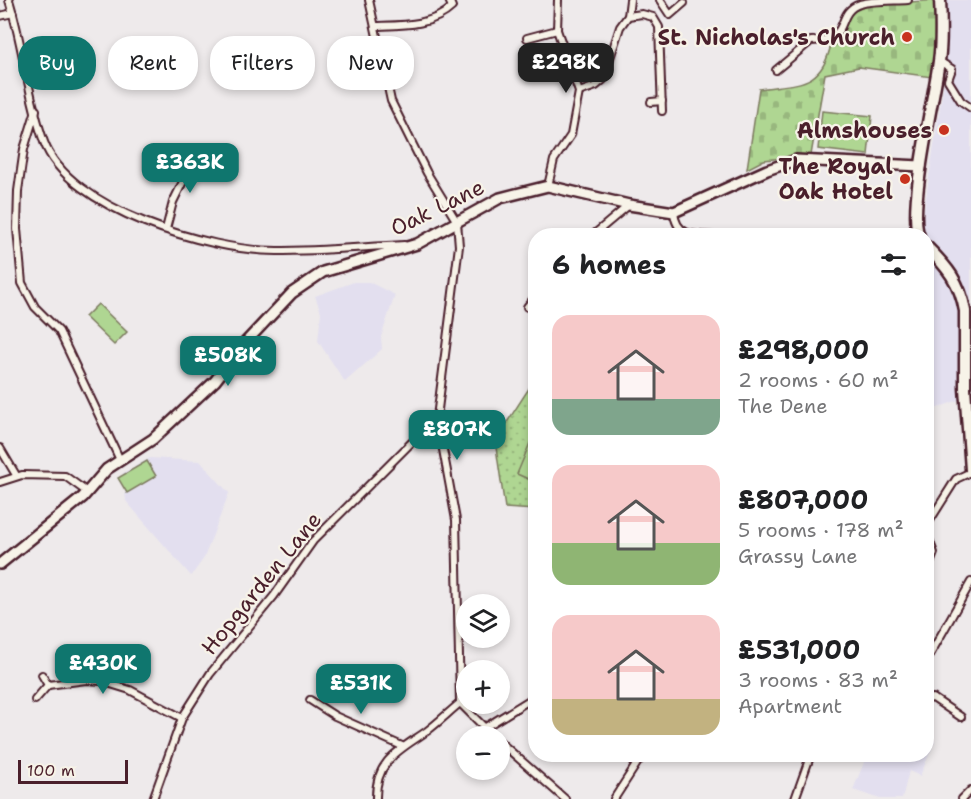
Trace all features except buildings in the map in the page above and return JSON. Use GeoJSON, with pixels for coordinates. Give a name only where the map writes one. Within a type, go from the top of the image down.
{"type":"FeatureCollection","features":[{"type":"Feature","properties":{"kind":"main road"},"geometry":{"type":"LineString","coordinates":[[918,228],[916,220],[921,166],[939,61],[940,0]]}},
{"type":"Feature","properties":{"kind":"main road"},"geometry":{"type":"LineString","coordinates":[[934,253],[957,280],[965,311],[965,388],[971,471]]}},
{"type":"Feature","properties":{"kind":"street"},"geometry":{"type":"LineString","coordinates":[[9,0],[44,142],[67,176],[94,198],[136,220],[235,248],[276,252],[417,244]]}},
{"type":"Feature","properties":{"kind":"street"},"geometry":{"type":"LineString","coordinates":[[369,0],[391,101],[427,173],[457,222],[459,246],[449,307],[437,417],[456,520],[459,660]]}},
{"type":"Feature","properties":{"kind":"street"},"geometry":{"type":"LineString","coordinates":[[376,26],[408,25],[440,18],[452,7],[449,0]]}},
{"type":"Feature","properties":{"kind":"street"},"geometry":{"type":"LineString","coordinates":[[548,186],[554,160],[571,135],[579,92],[557,30],[558,0]]}},
{"type":"Feature","properties":{"kind":"street"},"geometry":{"type":"LineString","coordinates":[[579,92],[596,86],[603,80],[620,27],[628,16],[630,0]]}},
{"type":"Feature","properties":{"kind":"street"},"geometry":{"type":"LineString","coordinates":[[660,0],[670,15],[684,3]]}},
{"type":"Feature","properties":{"kind":"street"},"geometry":{"type":"LineString","coordinates":[[776,70],[811,41],[829,41],[837,34],[849,11],[859,4],[908,0]]}},
{"type":"Feature","properties":{"kind":"street"},"geometry":{"type":"LineString","coordinates":[[0,16],[13,13]]}},
{"type":"Feature","properties":{"kind":"street"},"geometry":{"type":"LineString","coordinates":[[628,16],[642,14],[653,17],[659,27],[662,111]]}},
{"type":"Feature","properties":{"kind":"street"},"geometry":{"type":"LineString","coordinates":[[532,26],[535,34]]}},
{"type":"Feature","properties":{"kind":"street"},"geometry":{"type":"LineString","coordinates":[[527,38],[535,34],[557,30]]}},
{"type":"Feature","properties":{"kind":"street"},"geometry":{"type":"LineString","coordinates":[[939,61],[952,69],[948,80],[961,101],[971,108]]}},
{"type":"Feature","properties":{"kind":"street"},"geometry":{"type":"LineString","coordinates":[[651,102],[662,101]]}},
{"type":"Feature","properties":{"kind":"street"},"geometry":{"type":"LineString","coordinates":[[36,110],[24,149],[18,190],[17,229],[22,283],[35,307],[59,332],[120,460]]}},
{"type":"Feature","properties":{"kind":"street"},"geometry":{"type":"LineString","coordinates":[[166,229],[173,202],[197,153]]}},
{"type":"Feature","properties":{"kind":"street"},"geometry":{"type":"LineString","coordinates":[[679,228],[674,212],[767,170],[796,160],[921,166]]}},
{"type":"Feature","properties":{"kind":"street","name":"Oak Lane"},"geometry":{"type":"LineString","coordinates":[[0,564],[87,492],[107,469],[153,439],[215,381],[243,345],[292,292],[323,272],[417,244],[500,198],[548,186],[629,206],[674,212]]}},
{"type":"Feature","properties":{"kind":"street"},"geometry":{"type":"LineString","coordinates":[[602,228],[629,206]]}},
{"type":"Feature","properties":{"kind":"street","name":"Hopgarden Lane"},"geometry":{"type":"LineString","coordinates":[[153,799],[182,718],[210,674],[274,596],[314,541],[437,417]]}},
{"type":"Feature","properties":{"kind":"street"},"geometry":{"type":"LineString","coordinates":[[0,448],[16,475]]}},
{"type":"Feature","properties":{"kind":"street"},"geometry":{"type":"LineString","coordinates":[[934,514],[956,479],[971,471]]}},
{"type":"Feature","properties":{"kind":"street"},"geometry":{"type":"LineString","coordinates":[[0,482],[16,475],[65,476],[87,492]]}},
{"type":"Feature","properties":{"kind":"street"},"geometry":{"type":"LineString","coordinates":[[934,648],[971,582]]}},
{"type":"Feature","properties":{"kind":"street"},"geometry":{"type":"LineString","coordinates":[[42,675],[48,685]]}},
{"type":"Feature","properties":{"kind":"street"},"geometry":{"type":"LineString","coordinates":[[34,700],[48,685],[86,680],[101,681],[130,690],[182,718]]}},
{"type":"Feature","properties":{"kind":"street"},"geometry":{"type":"LineString","coordinates":[[934,699],[961,717]]}},
{"type":"Feature","properties":{"kind":"street"},"geometry":{"type":"LineString","coordinates":[[310,700],[335,716],[402,746]]}},
{"type":"Feature","properties":{"kind":"street"},"geometry":{"type":"LineString","coordinates":[[487,726],[528,701]]}},
{"type":"Feature","properties":{"kind":"street"},"geometry":{"type":"LineString","coordinates":[[376,799],[375,787],[381,769],[402,746],[427,731],[456,706]]}},
{"type":"Feature","properties":{"kind":"street"},"geometry":{"type":"LineString","coordinates":[[471,714],[482,726]]}},
{"type":"Feature","properties":{"kind":"street"},"geometry":{"type":"LineString","coordinates":[[510,751],[565,799]]}},
{"type":"Feature","properties":{"kind":"street"},"geometry":{"type":"LineString","coordinates":[[614,799],[638,762]]}},
{"type":"Feature","properties":{"kind":"street"},"geometry":{"type":"LineString","coordinates":[[795,799],[808,762]]}},
{"type":"Feature","properties":{"kind":"street"},"geometry":{"type":"LineString","coordinates":[[962,799],[971,790]]}},
{"type":"Feature","properties":{"kind":"shaded area"},"geometry":{"type":"Polygon","coordinates":[[[946,0],[971,0],[971,404],[969,396],[934,409],[934,228],[921,228],[946,68],[946,0]]]}},
{"type":"Feature","properties":{"kind":"shaded area"},"geometry":{"type":"Polygon","coordinates":[[[354,282],[369,282],[395,295],[381,337],[382,349],[345,382],[318,341],[321,312],[315,296],[354,282]]]}},
{"type":"Feature","properties":{"kind":"shaded area"},"geometry":{"type":"Polygon","coordinates":[[[150,458],[200,461],[229,493],[204,558],[191,576],[126,501],[123,473],[150,458]]]}},
{"type":"Feature","properties":{"kind":"shaded area"},"geometry":{"type":"Polygon","coordinates":[[[864,762],[926,762],[920,776],[909,771],[902,799],[880,799],[853,790],[864,762]]]}},
{"type":"Feature","properties":{"kind":"green space"},"geometry":{"type":"Polygon","coordinates":[[[936,0],[938,45],[932,77],[859,67],[825,74],[811,155],[764,160],[747,169],[759,89],[796,84],[814,76],[821,69],[831,44],[834,44],[850,12],[860,6],[936,0]]]}},
{"type":"Feature","properties":{"kind":"green space"},"geometry":{"type":"Polygon","coordinates":[[[822,111],[872,116],[868,155],[818,149],[822,111]]]}},
{"type":"Feature","properties":{"kind":"green space"},"geometry":{"type":"Polygon","coordinates":[[[98,304],[127,332],[114,345],[85,317],[98,304]]]}},
{"type":"Feature","properties":{"kind":"green space"},"geometry":{"type":"Polygon","coordinates":[[[528,390],[528,510],[505,508],[495,441],[528,390]]]}},
{"type":"Feature","properties":{"kind":"green space"},"geometry":{"type":"Polygon","coordinates":[[[528,448],[528,479],[517,474],[528,448]]]}},
{"type":"Feature","properties":{"kind":"green space"},"geometry":{"type":"Polygon","coordinates":[[[147,461],[156,476],[127,493],[118,478],[147,461]]]}},
{"type":"Feature","properties":{"kind":"place","name":"St. Nicholas's Church"},"geometry":{"type":"Point","coordinates":[907,37]}},
{"type":"Feature","properties":{"kind":"place","name":"Almshouses"},"geometry":{"type":"Point","coordinates":[944,130]}},
{"type":"Feature","properties":{"kind":"place","name":"The Royal Oak Hotel"},"geometry":{"type":"Point","coordinates":[905,179]}}]}
